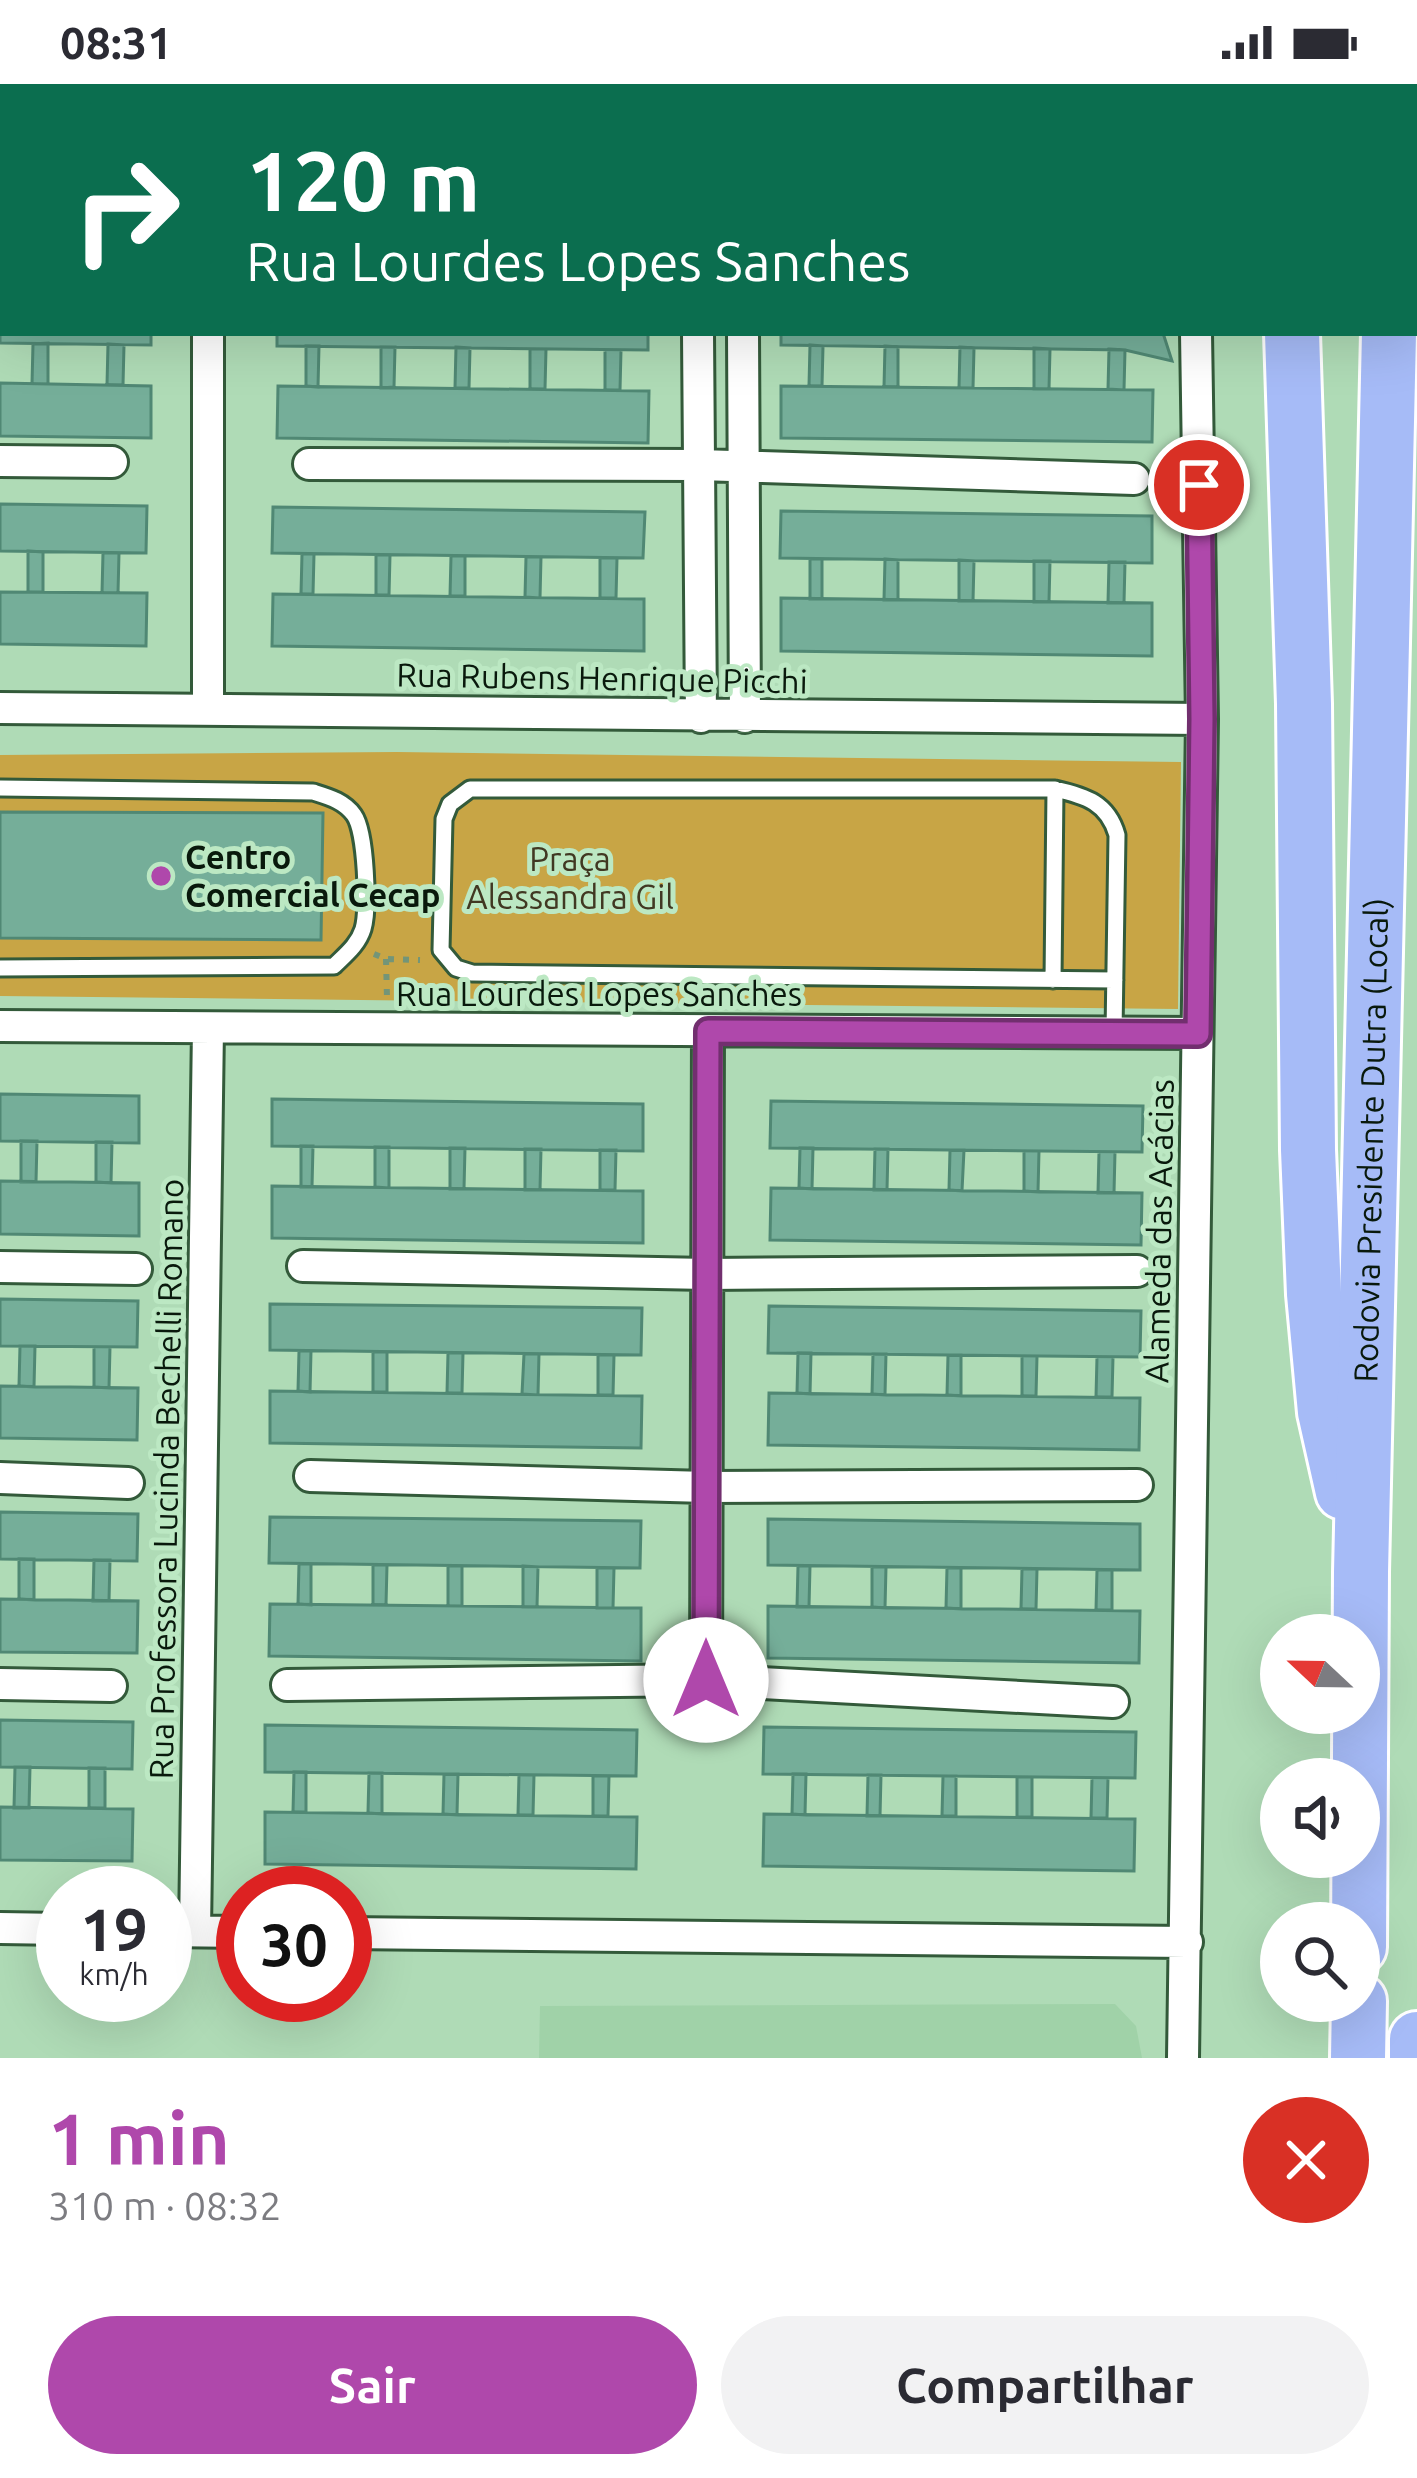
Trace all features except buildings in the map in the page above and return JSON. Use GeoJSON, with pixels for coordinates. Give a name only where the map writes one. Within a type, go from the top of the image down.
{"type":"FeatureCollection","features":[{"type":"Feature","properties":{"kind":"highway"},"geometry":{"type":"LineString","coordinates":[[1292,336],[1314,1294],[1325,1412],[1361,1572]]}},
{"type":"Feature","properties":{"kind":"highway","name":"Rodovia Presidente Dutra (Local)"},"geometry":{"type":"LineString","coordinates":[[1359,1902],[1361,1572],[1389,336]]}},
{"type":"Feature","properties":{"kind":"highway"},"geometry":{"type":"LineString","coordinates":[[1358,2058],[1359,2022]]}},
{"type":"Feature","properties":{"kind":"highway"},"geometry":{"type":"LineString","coordinates":[[1417,2039],[1417,2058]]}},
{"type":"Feature","properties":{"kind":"street"},"geometry":{"type":"LineString","coordinates":[[208,336],[208,710]]}},
{"type":"Feature","properties":{"kind":"street"},"geometry":{"type":"LineString","coordinates":[[698,336],[700,717]]}},
{"type":"Feature","properties":{"kind":"street"},"geometry":{"type":"LineString","coordinates":[[742,336],[745,717]]}},
{"type":"Feature","properties":{"kind":"street","name":"Alameda das Acácias"},"geometry":{"type":"LineString","coordinates":[[1183,2058],[1202,719],[1196,336]]}},
{"type":"Feature","properties":{"kind":"street"},"geometry":{"type":"LineString","coordinates":[[0,461],[112,462]]}},
{"type":"Feature","properties":{"kind":"street"},"geometry":{"type":"LineString","coordinates":[[309,464],[698,465],[1134,478]]}},
{"type":"Feature","properties":{"kind":"street","name":"Rua Rubens Henrique Picchi"},"geometry":{"type":"LineString","coordinates":[[0,708],[1202,719]]}},
{"type":"Feature","properties":{"kind":"street","name":"Rua Lourdes Lopes Sanches"},"geometry":{"type":"LineString","coordinates":[[0,1026],[1198,1034]]}},
{"type":"Feature","properties":{"kind":"street","name":"Rua Professora Lucinda Bechelli Romano"},"geometry":{"type":"LineString","coordinates":[[182,1866],[208,1028]]}},
{"type":"Feature","properties":{"kind":"street"},"geometry":{"type":"LineString","coordinates":[[706,1680],[708,1031]]}},
{"type":"Feature","properties":{"kind":"street"},"geometry":{"type":"LineString","coordinates":[[303,1266],[707,1274],[1137,1271]]}},
{"type":"Feature","properties":{"kind":"street"},"geometry":{"type":"LineString","coordinates":[[0,1267],[136,1269]]}},
{"type":"Feature","properties":{"kind":"street"},"geometry":{"type":"LineString","coordinates":[[310,1476],[706,1487],[1137,1485]]}},
{"type":"Feature","properties":{"kind":"street"},"geometry":{"type":"LineString","coordinates":[[0,1478],[128,1483]]}},
{"type":"Feature","properties":{"kind":"street"},"geometry":{"type":"LineString","coordinates":[[286,1684],[706,1680],[1113,1702]]}},
{"type":"Feature","properties":{"kind":"street"},"geometry":{"type":"LineString","coordinates":[[0,1684],[111,1686]]}},
{"type":"Feature","properties":{"kind":"street"},"geometry":{"type":"LineString","coordinates":[[0,1928],[36,1929]]}},
{"type":"Feature","properties":{"kind":"street"},"geometry":{"type":"LineString","coordinates":[[372,1933],[1187,1942]]}},
{"type":"Feature","properties":{"kind":"lane"},"geometry":{"type":"LineString","coordinates":[[0,788],[313,792],[339,801],[356,817],[363,838],[364,926],[354,946],[334,966],[0,968]]}},
{"type":"Feature","properties":{"kind":"lane"},"geometry":{"type":"LineString","coordinates":[[1114,1033],[1115,980],[1117,836],[1112,818],[1099,803],[1055,789],[470,789],[450,804],[444,819],[441,950],[456,968],[472,973],[1115,980]]}},
{"type":"Feature","properties":{"kind":"lane"},"geometry":{"type":"LineString","coordinates":[[1052,980],[1055,789]]}},
{"type":"Feature","properties":{"kind":"path"},"geometry":{"type":"LineString","coordinates":[[354,946],[386,959],[446,960]]}},
{"type":"Feature","properties":{"kind":"shaded area"},"geometry":{"type":"Polygon","coordinates":[[[1115,2004],[1136,2026],[1142,2058],[539,2058],[540,2006],[1115,2004]]]}},
{"type":"Feature","properties":{"kind":"green space","name":"Praça Alessandra Gil"},"geometry":{"type":"Polygon","coordinates":[[[397,752],[1181,762],[1178,1009],[0,996],[0,755],[397,752]]]}},
{"type":"Feature","properties":{"kind":"place","name":"Centro Comercial Cecap"},"geometry":{"type":"Point","coordinates":[161,876]}},
{"type":"Feature","properties":{"kind":"route"},"geometry":{"type":"LineString","coordinates":[[706,1680],[708,1031],[1198,1034],[1199,485]]}}]}
